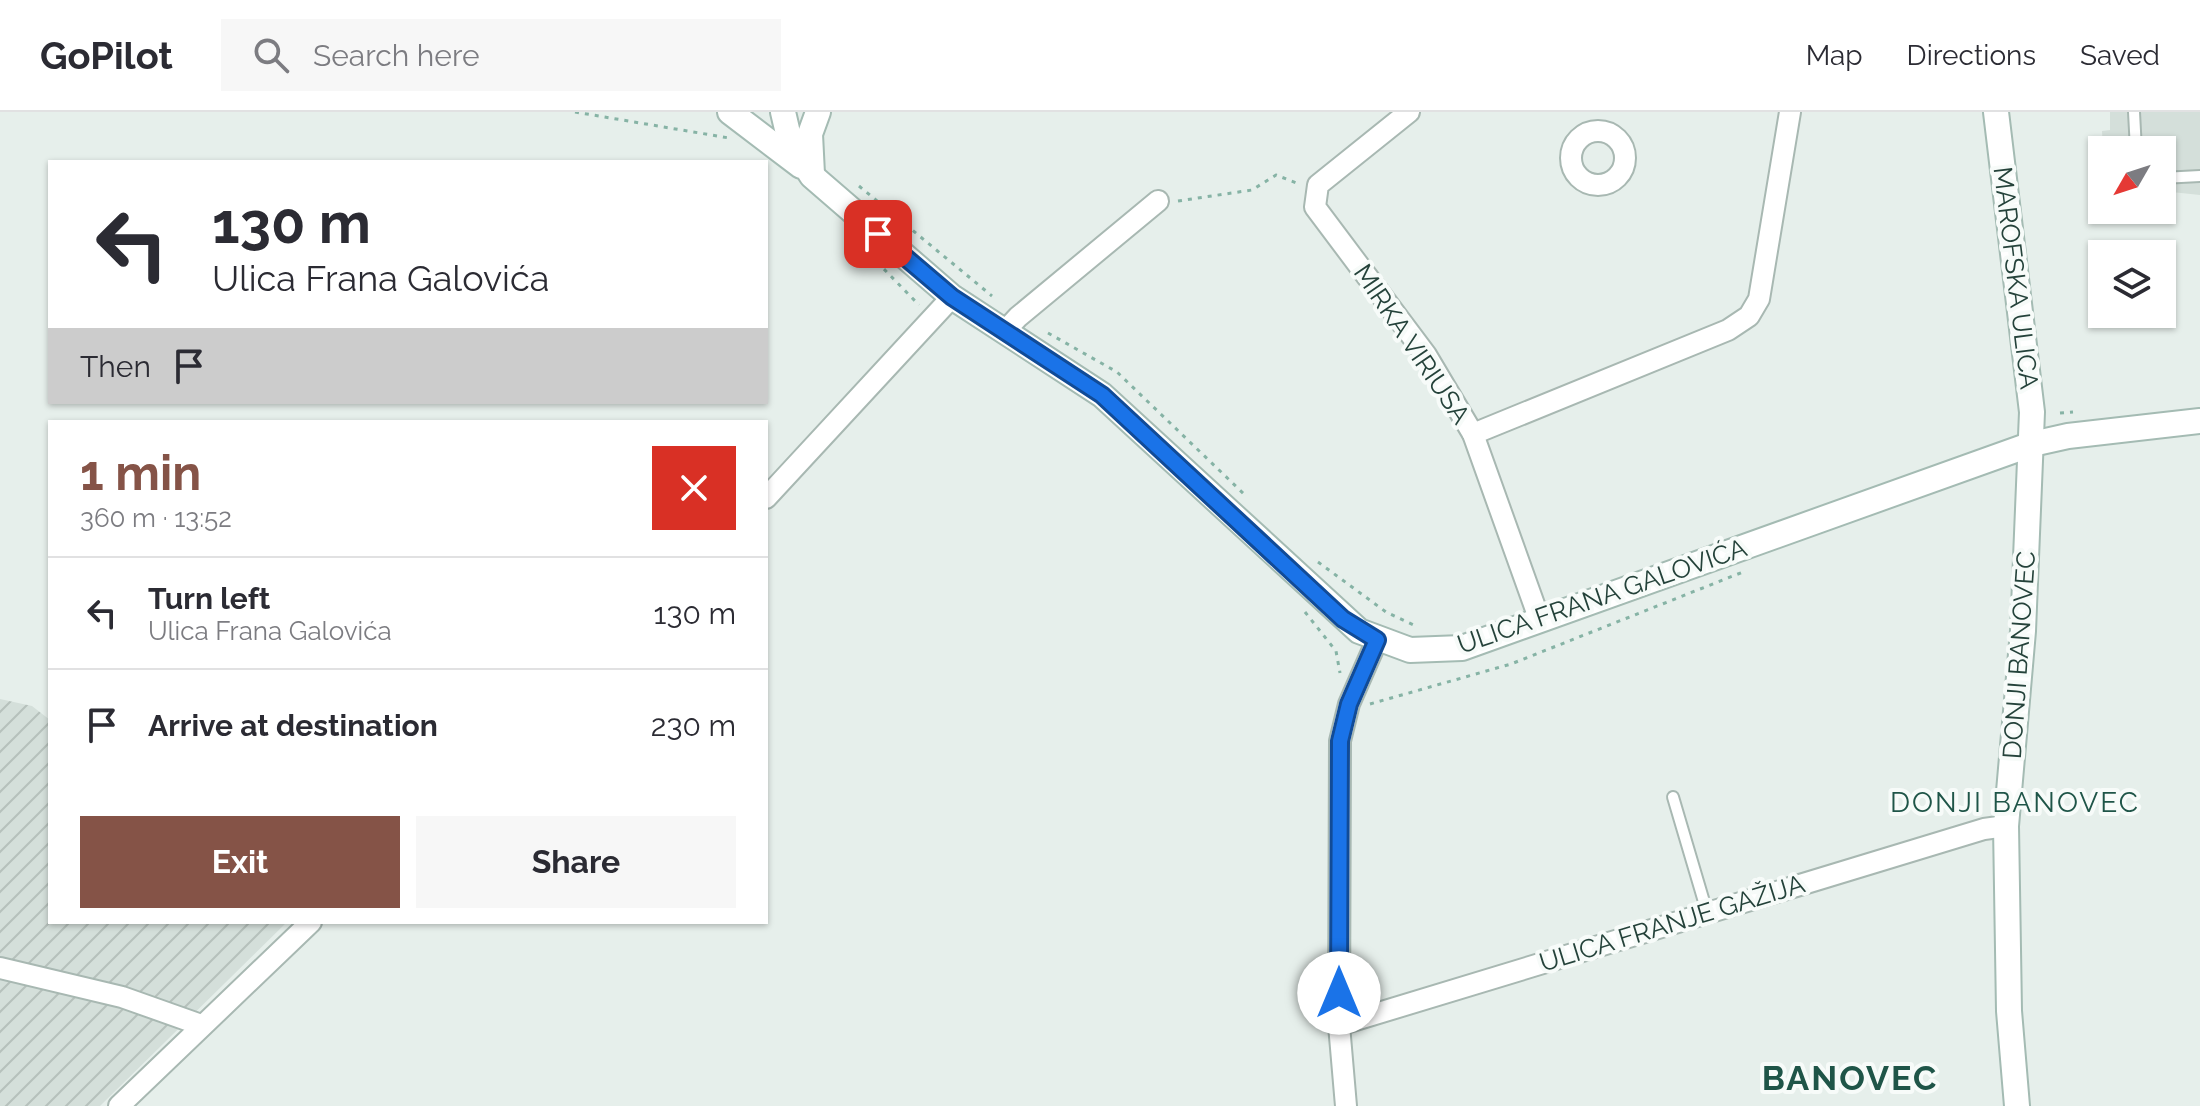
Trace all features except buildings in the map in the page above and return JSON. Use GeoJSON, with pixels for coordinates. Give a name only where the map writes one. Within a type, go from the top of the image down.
{"type":"FeatureCollection","features":[{"type":"Feature","properties":{"kind":"street"},"geometry":{"type":"LineString","coordinates":[[730,112],[809,173]]}},
{"type":"Feature","properties":{"kind":"street","name":"ULICA FRANA GALOVIĆA"},"geometry":{"type":"LineString","coordinates":[[783,112],[790,142],[809,173],[952,297],[1102,395],[1343,619],[1377,640],[1410,650],[1449,651],[1540,621],[2032,444],[2060,437],[2200,421]]}},
{"type":"Feature","properties":{"kind":"street"},"geometry":{"type":"LineString","coordinates":[[809,173],[810,134],[818,112]]}},
{"type":"Feature","properties":{"kind":"street","name":"MIRKA VIRIUSA"},"geometry":{"type":"LineString","coordinates":[[1409,112],[1318,185],[1315,207],[1426,355],[1473,434],[1540,621]]}},
{"type":"Feature","properties":{"kind":"street"},"geometry":{"type":"LineString","coordinates":[[1590,112],[1608,133]]}},
{"type":"Feature","properties":{"kind":"street"},"geometry":{"type":"LineString","coordinates":[[1473,434],[1728,330],[1749,316],[1759,299],[1790,112]]}},
{"type":"Feature","properties":{"kind":"street","name":"MAROFSKA ULICA"},"geometry":{"type":"LineString","coordinates":[[1996,112],[2027,354],[2032,444]]}},
{"type":"Feature","properties":{"kind":"street"},"geometry":{"type":"LineString","coordinates":[[1005,331],[1158,201]]}},
{"type":"Feature","properties":{"kind":"street"},"geometry":{"type":"LineString","coordinates":[[768,496],[952,297]]}},
{"type":"Feature","properties":{"kind":"street","name":"DONJI BANOVEC"},"geometry":{"type":"LineString","coordinates":[[2017,1106],[2009,1011],[2006,826],[2023,631],[2032,444]]}},
{"type":"Feature","properties":{"kind":"street"},"geometry":{"type":"LineString","coordinates":[[1346,1106],[1339,1025],[1340,741],[1349,704],[1377,640]]}},
{"type":"Feature","properties":{"kind":"street","name":"ULICA FRANJE GAŽIJA"},"geometry":{"type":"LineString","coordinates":[[1339,1025],[1707,912],[2006,826]]}},
{"type":"Feature","properties":{"kind":"street"},"geometry":{"type":"LineString","coordinates":[[119,1106],[309,924]]}},
{"type":"Feature","properties":{"kind":"street"},"geometry":{"type":"LineString","coordinates":[[0,968],[122,997],[201,1025]]}},
{"type":"Feature","properties":{"kind":"lane"},"geometry":{"type":"LineString","coordinates":[[2134,112],[2135,136]]}},
{"type":"Feature","properties":{"kind":"lane"},"geometry":{"type":"LineString","coordinates":[[2176,177],[2200,176]]}},
{"type":"Feature","properties":{"kind":"lane"},"geometry":{"type":"LineString","coordinates":[[1673,797],[1707,912]]}},
{"type":"Feature","properties":{"kind":"path"},"geometry":{"type":"LineString","coordinates":[[1158,201],[1252,190],[1276,175],[1304,187]]}},
{"type":"Feature","properties":{"kind":"path"},"geometry":{"type":"LineString","coordinates":[[854,182],[999,302]]}},
{"type":"Feature","properties":{"kind":"path"},"geometry":{"type":"LineString","coordinates":[[1038,328],[1117,372],[1255,505]]}},
{"type":"Feature","properties":{"kind":"path"},"geometry":{"type":"LineString","coordinates":[[1314,559],[1386,612],[1425,628]]}},
{"type":"Feature","properties":{"kind":"path"},"geometry":{"type":"LineString","coordinates":[[1362,707],[1511,664],[1748,570]]}},
{"type":"Feature","properties":{"kind":"path"},"geometry":{"type":"LineString","coordinates":[[1298,605],[1336,651],[1340,660],[1339,684]]}},
{"type":"Feature","properties":{"kind":"shaded area"},"geometry":{"type":"Polygon","coordinates":[[[2110,112],[2200,112],[2200,195],[2176,192],[2176,136],[2102,136],[2102,131],[2110,130],[2110,112]]]}},
{"type":"Feature","properties":{"kind":"shaded area"},"geometry":{"type":"Polygon","coordinates":[[[0,699],[32,706],[48,718],[48,924],[285,924],[100,1106],[0,1106],[0,699]]]}},
{"type":"Feature","properties":{"kind":"district","name":"DONJI BANOVEC"},"geometry":{"type":"Point","coordinates":[2015,802]}},
{"type":"Feature","properties":{"kind":"district","name":"BANOVEC"},"geometry":{"type":"Point","coordinates":[1850,1078]}},
{"type":"Feature","properties":{"kind":"route"},"geometry":{"type":"LineString","coordinates":[[878,234],[952,297],[1059,364],[1102,395],[1343,619],[1377,640],[1349,704],[1340,741],[1339,993]]}}]}
